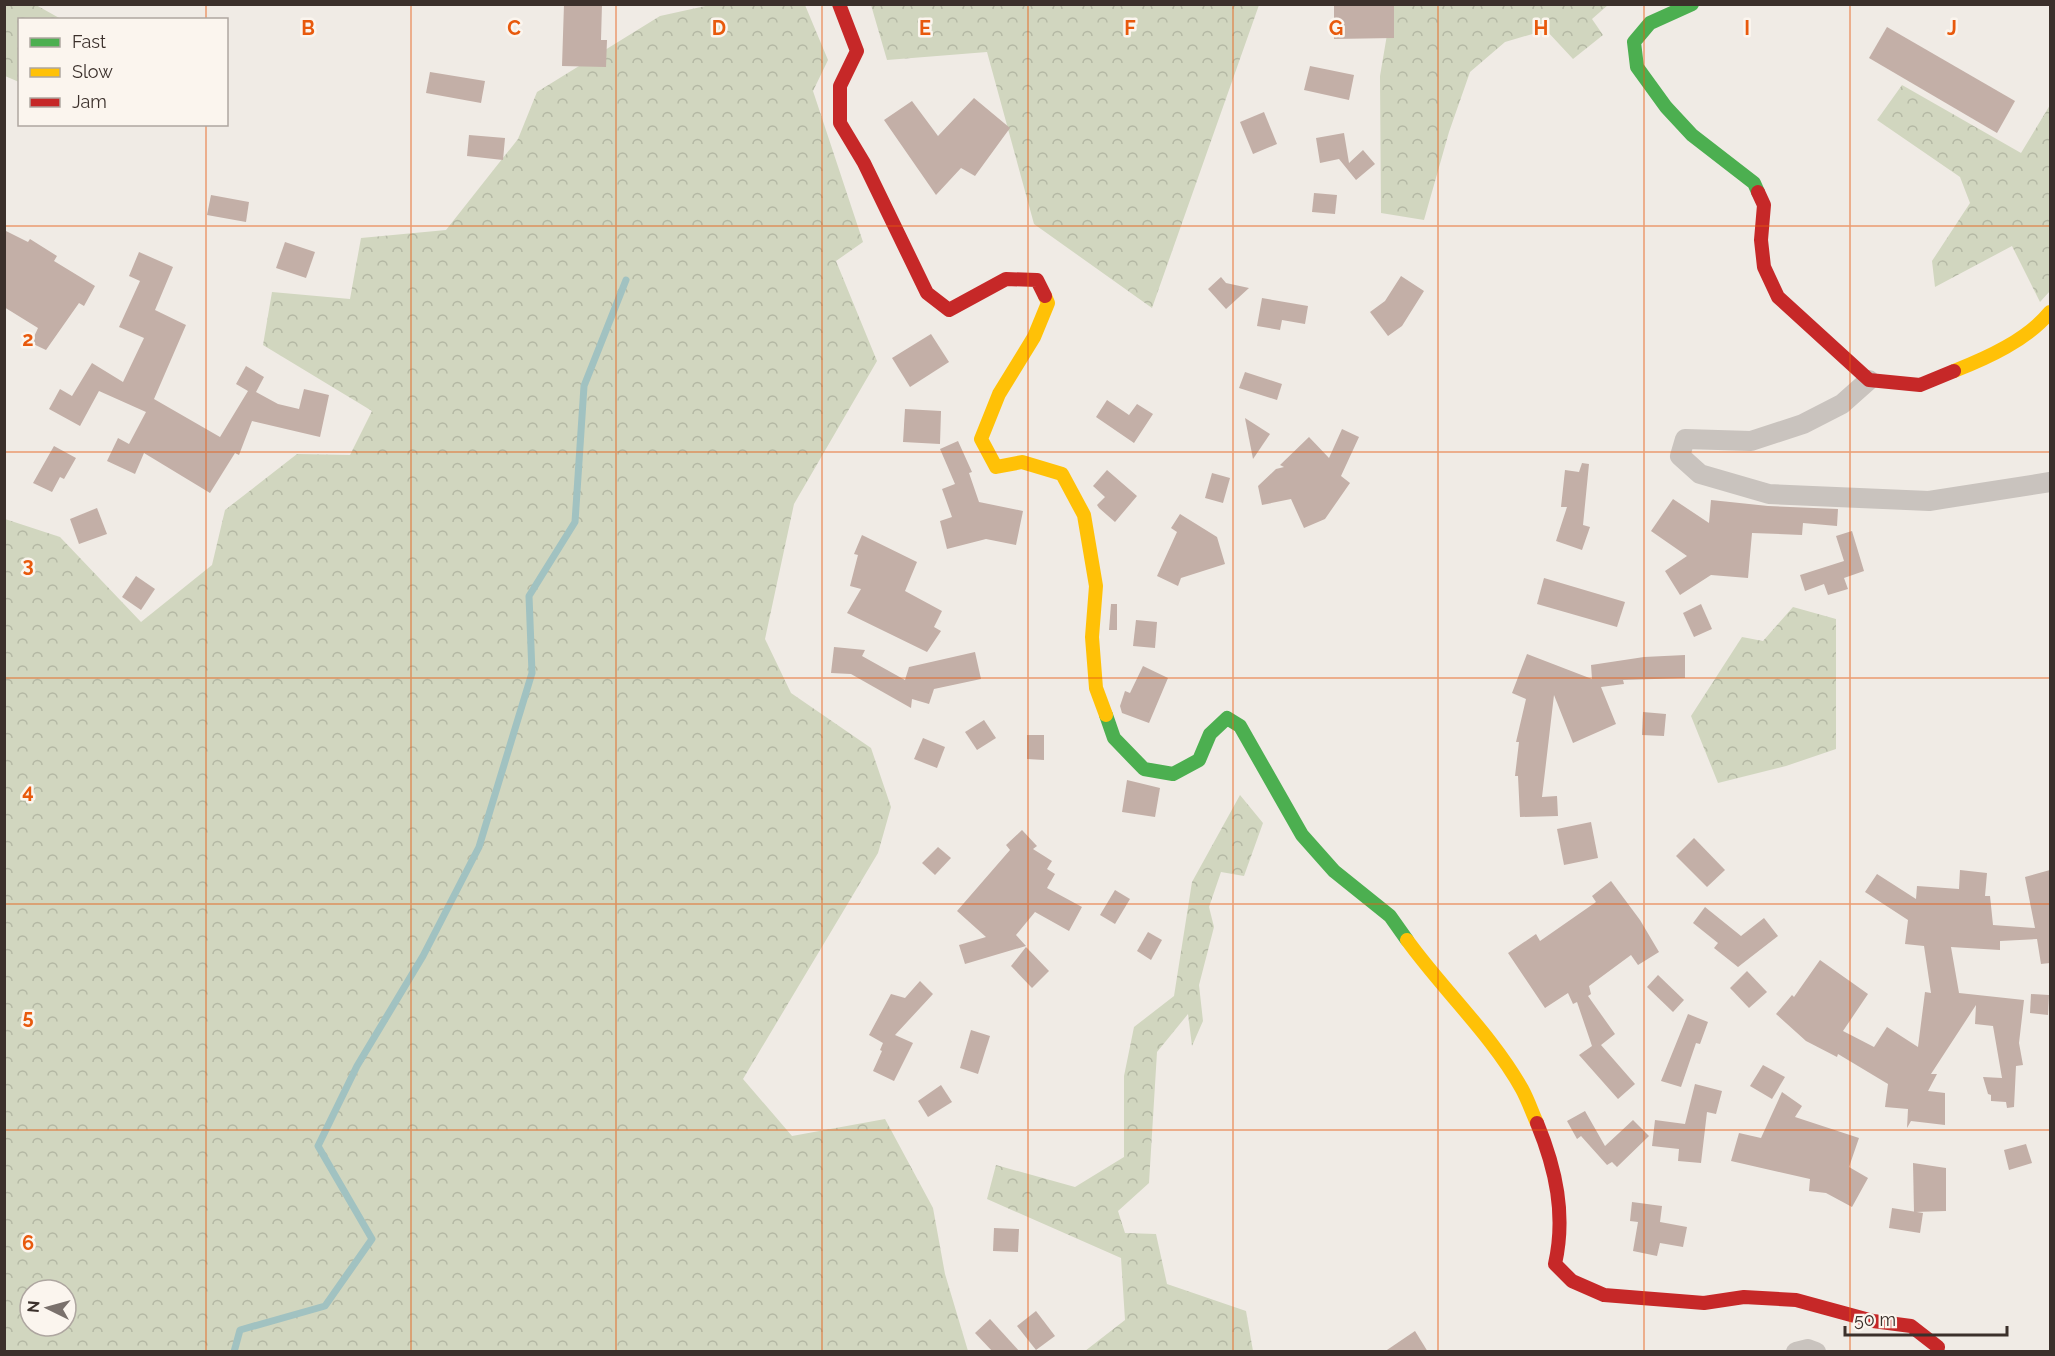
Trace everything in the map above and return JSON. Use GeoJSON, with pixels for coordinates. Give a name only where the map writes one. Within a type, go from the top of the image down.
{"type":"FeatureCollection","features":[{"type":"Feature","properties":{"kind":"street"},"geometry":{"type":"LineString","coordinates":[[839,4],[857,51],[840,86],[840,123],[864,163],[927,293],[949,310],[1006,279],[1037,280],[1048,303],[1034,337],[999,394],[981,439],[996,467],[1022,462],[1062,474],[1084,515],[1096,586],[1092,637],[1096,688],[1114,738],[1144,769],[1173,774],[1199,760],[1210,734],[1227,718],[1240,726],[1302,835],[1334,871],[1390,916],[1433,976],[1489,1042],[1522,1089],[1549,1152],[1560,1199],[1560,1242],[1555,1264],[1572,1281],[1604,1295],[1623,1297],[1704,1303],[1744,1297],[1796,1300],[1873,1321],[1911,1326],[1938,1347],[1937,1352]]}},
{"type":"Feature","properties":{"kind":"street"},"geometry":{"type":"LineString","coordinates":[[1692,4],[1650,23],[1634,42],[1637,67],[1666,108],[1692,135],[1754,183],[1764,205],[1761,240],[1764,267],[1778,297],[1869,380],[1920,385],[1989,357],[2042,322],[2050,312]]}},
{"type":"Feature","properties":{"kind":"street"},"geometry":{"type":"LineString","coordinates":[[1869,380],[1842,404],[1803,424],[1751,441],[1685,439],[1680,456],[1700,474],[1769,494],[1929,501],[2050,482]]}},
{"type":"Feature","properties":{"kind":"street"},"geometry":{"type":"LineString","coordinates":[[1796,1352],[1816,1352]]}},
{"type":"Feature","properties":{"kind":"green space"},"geometry":{"type":"Polygon","coordinates":[[[4,5],[36,5],[59,18],[18,18],[18,82],[5,76],[4,5]]]}},
{"type":"Feature","properties":{"kind":"green space"},"geometry":{"type":"Polygon","coordinates":[[[710,5],[805,5],[828,60],[813,91],[863,242],[836,261],[877,361],[794,504],[765,639],[791,693],[871,748],[891,807],[878,853],[743,1079],[792,1136],[885,1119],[933,1208],[945,1274],[968,1351],[5,1352],[5,519],[60,537],[141,622],[212,565],[225,510],[297,454],[350,455],[372,411],[263,345],[272,292],[350,299],[361,238],[446,230],[518,139],[537,92],[660,16],[710,5]]]}},
{"type":"Feature","properties":{"kind":"green space"},"geometry":{"type":"Polygon","coordinates":[[[871,5],[1259,5],[1152,308],[1034,224],[987,52],[887,60],[871,5]]]}},
{"type":"Feature","properties":{"kind":"green space"},"geometry":{"type":"Polygon","coordinates":[[[1392,5],[1608,5],[1592,19],[1603,35],[1573,59],[1546,30],[1505,42],[1470,72],[1449,132],[1424,220],[1381,213],[1380,76],[1392,5]]]}},
{"type":"Feature","properties":{"kind":"green space"},"geometry":{"type":"Polygon","coordinates":[[[1902,85],[2021,153],[2050,105],[2050,291],[2040,302],[2012,246],[1935,287],[1932,261],[1970,203],[1960,177],[1877,120],[1902,85]]]}},
{"type":"Feature","properties":{"kind":"green space"},"geometry":{"type":"Polygon","coordinates":[[[1793,607],[1836,619],[1836,749],[1786,766],[1718,783],[1691,716],[1742,637],[1763,641],[1793,607]]]}},
{"type":"Feature","properties":{"kind":"green space"},"geometry":{"type":"Polygon","coordinates":[[[1240,795],[1263,823],[1244,876],[1221,872],[1209,907],[1214,927],[1199,985],[1203,1021],[1192,1046],[1188,1014],[1157,1052],[1149,1183],[1118,1211],[1125,1233],[1156,1234],[1167,1284],[1246,1311],[1253,1351],[1085,1351],[1125,1320],[1121,1258],[987,1199],[996,1165],[1075,1187],[1124,1157],[1124,1076],[1134,1027],[1174,996],[1192,882],[1240,795]]]}},
{"type":"Feature","properties":{"kind":"building"},"geometry":{"type":"Polygon","coordinates":[[[564,4],[602,4],[601,40],[607,40],[606,67],[562,66],[564,4]]]}},
{"type":"Feature","properties":{"kind":"building"},"geometry":{"type":"Polygon","coordinates":[[[1334,4],[1394,4],[1394,38],[1334,39],[1334,4]]]}},
{"type":"Feature","properties":{"kind":"building"},"geometry":{"type":"Polygon","coordinates":[[[1887,27],[2015,101],[1997,133],[1869,58],[1887,27]]]}},
{"type":"Feature","properties":{"kind":"building"},"geometry":{"type":"Polygon","coordinates":[[[1310,66],[1354,75],[1349,100],[1304,90],[1310,66]]]}},
{"type":"Feature","properties":{"kind":"building"},"geometry":{"type":"Polygon","coordinates":[[[430,72],[485,81],[481,103],[426,93],[430,72]]]}},
{"type":"Feature","properties":{"kind":"building"},"geometry":{"type":"Polygon","coordinates":[[[974,98],[1010,128],[975,176],[961,168],[936,195],[884,120],[912,101],[938,136],[974,98]]]}},
{"type":"Feature","properties":{"kind":"building"},"geometry":{"type":"Polygon","coordinates":[[[1264,112],[1277,144],[1253,154],[1240,122],[1264,112]]]}},
{"type":"Feature","properties":{"kind":"building"},"geometry":{"type":"Polygon","coordinates":[[[1344,133],[1349,163],[1363,150],[1375,164],[1356,180],[1339,159],[1320,163],[1316,138],[1344,133]]]}},
{"type":"Feature","properties":{"kind":"building"},"geometry":{"type":"Polygon","coordinates":[[[469,135],[505,138],[503,160],[467,156],[469,135]]]}},
{"type":"Feature","properties":{"kind":"building"},"geometry":{"type":"Polygon","coordinates":[[[1314,193],[1337,195],[1335,214],[1312,212],[1314,193]]]}},
{"type":"Feature","properties":{"kind":"building"},"geometry":{"type":"Polygon","coordinates":[[[211,195],[249,202],[246,222],[207,215],[211,195]]]}},
{"type":"Feature","properties":{"kind":"building"},"geometry":{"type":"Polygon","coordinates":[[[4,230],[28,242],[30,239],[57,256],[54,261],[95,286],[84,306],[79,303],[46,350],[31,343],[38,328],[4,307],[4,230]]]}},
{"type":"Feature","properties":{"kind":"building"},"geometry":{"type":"Polygon","coordinates":[[[285,242],[315,252],[306,278],[276,268],[285,242]]]}},
{"type":"Feature","properties":{"kind":"building"},"geometry":{"type":"Polygon","coordinates":[[[139,252],[173,267],[155,310],[186,325],[154,399],[220,437],[248,391],[236,384],[246,366],[264,377],[256,392],[278,404],[299,409],[304,389],[329,395],[320,437],[252,421],[239,455],[235,453],[210,493],[144,453],[135,474],[107,461],[118,438],[129,444],[146,412],[99,391],[80,426],[49,409],[60,389],[72,396],[92,363],[123,382],[144,338],[119,327],[140,281],[129,276],[139,252]]]}},
{"type":"Feature","properties":{"kind":"building"},"geometry":{"type":"Polygon","coordinates":[[[1401,276],[1424,291],[1402,326],[1388,336],[1370,312],[1385,301],[1401,276]]]}},
{"type":"Feature","properties":{"kind":"building"},"geometry":{"type":"Polygon","coordinates":[[[1221,277],[1226,283],[1249,288],[1226,309],[1208,289],[1221,277]]]}},
{"type":"Feature","properties":{"kind":"building"},"geometry":{"type":"Polygon","coordinates":[[[1262,298],[1308,306],[1305,324],[1282,320],[1280,330],[1257,326],[1262,298]]]}},
{"type":"Feature","properties":{"kind":"building"},"geometry":{"type":"Polygon","coordinates":[[[931,334],[949,362],[910,387],[892,358],[931,334]]]}},
{"type":"Feature","properties":{"kind":"building"},"geometry":{"type":"Polygon","coordinates":[[[1245,372],[1282,384],[1277,400],[1239,388],[1245,372]]]}},
{"type":"Feature","properties":{"kind":"building"},"geometry":{"type":"Polygon","coordinates":[[[1107,400],[1129,415],[1137,404],[1153,414],[1134,443],[1096,417],[1107,400]]]}},
{"type":"Feature","properties":{"kind":"building"},"geometry":{"type":"Polygon","coordinates":[[[905,409],[941,411],[940,444],[903,442],[905,409]]]}},
{"type":"Feature","properties":{"kind":"building"},"geometry":{"type":"Polygon","coordinates":[[[1245,418],[1270,434],[1253,459],[1245,418]]]}},
{"type":"Feature","properties":{"kind":"building"},"geometry":{"type":"Polygon","coordinates":[[[1342,429],[1359,437],[1341,476],[1350,483],[1325,519],[1304,528],[1291,499],[1262,505],[1258,486],[1276,469],[1284,467],[1280,465],[1309,437],[1329,458],[1342,429]]]}},
{"type":"Feature","properties":{"kind":"building"},"geometry":{"type":"Polygon","coordinates":[[[958,441],[972,472],[969,473],[979,502],[1023,511],[1016,545],[986,539],[947,549],[940,521],[952,517],[942,489],[955,484],[940,449],[958,441]]]}},
{"type":"Feature","properties":{"kind":"building"},"geometry":{"type":"Polygon","coordinates":[[[54,446],[76,458],[64,479],[60,477],[52,492],[33,483],[54,446]]]}},
{"type":"Feature","properties":{"kind":"building"},"geometry":{"type":"Polygon","coordinates":[[[1582,463],[1589,464],[1583,525],[1590,527],[1582,550],[1556,541],[1567,507],[1561,507],[1565,470],[1579,472],[1582,463]]]}},
{"type":"Feature","properties":{"kind":"building"},"geometry":{"type":"Polygon","coordinates":[[[1107,470],[1137,496],[1115,522],[1097,505],[1105,497],[1093,486],[1107,470]]]}},
{"type":"Feature","properties":{"kind":"building"},"geometry":{"type":"Polygon","coordinates":[[[1212,473],[1230,478],[1223,503],[1205,498],[1212,473]]]}},
{"type":"Feature","properties":{"kind":"building"},"geometry":{"type":"Polygon","coordinates":[[[1673,499],[1709,523],[1711,500],[1768,506],[1838,509],[1837,526],[1803,523],[1802,535],[1752,533],[1748,578],[1711,575],[1680,595],[1665,571],[1687,556],[1651,531],[1673,499]]]}},
{"type":"Feature","properties":{"kind":"building"},"geometry":{"type":"Polygon","coordinates":[[[97,508],[107,534],[79,544],[70,519],[97,508]]]}},
{"type":"Feature","properties":{"kind":"building"},"geometry":{"type":"Polygon","coordinates":[[[1180,514],[1217,537],[1225,564],[1181,578],[1178,586],[1157,576],[1177,532],[1171,528],[1180,514]]]}},
{"type":"Feature","properties":{"kind":"building"},"geometry":{"type":"Polygon","coordinates":[[[1852,531],[1864,571],[1844,578],[1848,589],[1828,595],[1824,584],[1805,591],[1800,575],[1844,561],[1836,536],[1852,531]]]}},
{"type":"Feature","properties":{"kind":"building"},"geometry":{"type":"Polygon","coordinates":[[[862,535],[917,562],[905,591],[942,611],[934,627],[941,631],[927,652],[847,613],[861,589],[850,586],[858,555],[854,554],[862,535]]]}},
{"type":"Feature","properties":{"kind":"building"},"geometry":{"type":"Polygon","coordinates":[[[136,576],[155,589],[141,610],[122,597],[136,576]]]}},
{"type":"Feature","properties":{"kind":"building"},"geometry":{"type":"Polygon","coordinates":[[[1544,578],[1625,602],[1617,627],[1537,604],[1544,578]]]}},
{"type":"Feature","properties":{"kind":"building"},"geometry":{"type":"Polygon","coordinates":[[[1111,604],[1117,604],[1117,630],[1109,630],[1111,604]]]}},
{"type":"Feature","properties":{"kind":"building"},"geometry":{"type":"Polygon","coordinates":[[[1701,604],[1712,629],[1694,637],[1683,613],[1701,604]]]}},
{"type":"Feature","properties":{"kind":"building"},"geometry":{"type":"Polygon","coordinates":[[[1136,620],[1157,622],[1155,648],[1133,646],[1136,620]]]}},
{"type":"Feature","properties":{"kind":"building"},"geometry":{"type":"Polygon","coordinates":[[[834,647],[865,650],[862,656],[905,680],[909,667],[975,652],[981,679],[934,689],[929,704],[912,699],[911,708],[851,674],[831,673],[834,647]]]}},
{"type":"Feature","properties":{"kind":"building"},"geometry":{"type":"Polygon","coordinates":[[[1527,654],[1592,679],[1591,665],[1644,657],[1685,655],[1685,678],[1623,680],[1624,684],[1601,687],[1616,724],[1573,743],[1554,695],[1542,797],[1557,796],[1558,816],[1520,817],[1518,776],[1515,776],[1519,742],[1516,742],[1526,699],[1512,693],[1527,654]]]}},
{"type":"Feature","properties":{"kind":"building"},"geometry":{"type":"Polygon","coordinates":[[[1143,666],[1168,678],[1149,723],[1122,713],[1120,706],[1125,691],[1130,693],[1143,666]]]}},
{"type":"Feature","properties":{"kind":"building"},"geometry":{"type":"Polygon","coordinates":[[[1643,712],[1666,714],[1664,736],[1642,735],[1643,712]]]}},
{"type":"Feature","properties":{"kind":"building"},"geometry":{"type":"Polygon","coordinates":[[[984,720],[996,738],[977,750],[965,732],[984,720]]]}},
{"type":"Feature","properties":{"kind":"building"},"geometry":{"type":"Polygon","coordinates":[[[1027,735],[1044,735],[1044,760],[1027,759],[1027,735]]]}},
{"type":"Feature","properties":{"kind":"building"},"geometry":{"type":"Polygon","coordinates":[[[923,738],[945,747],[937,768],[914,759],[923,738]]]}},
{"type":"Feature","properties":{"kind":"building"},"geometry":{"type":"Polygon","coordinates":[[[1127,780],[1160,788],[1155,817],[1122,812],[1127,780]]]}},
{"type":"Feature","properties":{"kind":"building"},"geometry":{"type":"Polygon","coordinates":[[[1591,822],[1598,858],[1564,865],[1557,829],[1591,822]]]}},
{"type":"Feature","properties":{"kind":"building"},"geometry":{"type":"Polygon","coordinates":[[[1022,830],[1037,846],[1033,849],[1052,861],[1047,869],[1055,874],[1047,888],[1082,907],[1069,931],[1035,912],[1016,935],[1026,946],[965,964],[959,945],[986,937],[957,911],[1010,850],[1006,845],[1022,830]]]}},
{"type":"Feature","properties":{"kind":"building"},"geometry":{"type":"Polygon","coordinates":[[[1694,838],[1725,870],[1707,887],[1676,856],[1694,838]]]}},
{"type":"Feature","properties":{"kind":"building"},"geometry":{"type":"Polygon","coordinates":[[[938,847],[951,858],[935,875],[922,863],[938,847]]]}},
{"type":"Feature","properties":{"kind":"building"},"geometry":{"type":"Polygon","coordinates":[[[1960,870],[1987,873],[1985,896],[1990,896],[1993,925],[2035,928],[2025,877],[2050,870],[2050,963],[2041,964],[2037,939],[2000,941],[2000,950],[1951,947],[1959,993],[2024,1000],[2019,1043],[2023,1065],[2016,1066],[2014,1107],[2007,1108],[2006,1102],[1991,1101],[1991,1095],[1988,1094],[1983,1077],[2002,1078],[1993,1026],[1975,1024],[1976,1005],[1931,1074],[1937,1074],[1928,1091],[1945,1093],[1945,1125],[1911,1121],[1907,1128],[1908,1109],[1885,1107],[1888,1084],[1838,1054],[1837,1057],[1806,1041],[1776,1014],[1792,995],[1794,997],[1820,960],[1868,994],[1843,1031],[1874,1047],[1887,1027],[1918,1047],[1925,992],[1931,993],[1924,946],[1905,944],[1908,920],[1865,892],[1877,874],[1916,899],[1917,886],[1959,889],[1960,870]]]}},
{"type":"Feature","properties":{"kind":"building"},"geometry":{"type":"Polygon","coordinates":[[[1611,881],[1640,920],[1659,952],[1638,965],[1631,955],[1589,986],[1591,994],[1588,996],[1615,1034],[1601,1045],[1635,1084],[1618,1099],[1579,1055],[1592,1046],[1577,1002],[1573,1004],[1568,993],[1545,1008],[1508,953],[1536,934],[1540,941],[1596,902],[1592,896],[1611,881]]]}},
{"type":"Feature","properties":{"kind":"building"},"geometry":{"type":"Polygon","coordinates":[[[1115,890],[1130,899],[1115,924],[1100,915],[1115,890]]]}},
{"type":"Feature","properties":{"kind":"building"},"geometry":{"type":"Polygon","coordinates":[[[1705,907],[1741,936],[1764,918],[1778,936],[1738,967],[1714,948],[1718,943],[1693,923],[1705,907]]]}},
{"type":"Feature","properties":{"kind":"building"},"geometry":{"type":"Polygon","coordinates":[[[1148,932],[1162,940],[1151,960],[1137,951],[1148,932]]]}},
{"type":"Feature","properties":{"kind":"building"},"geometry":{"type":"Polygon","coordinates":[[[1026,947],[1049,971],[1032,988],[1011,966],[1026,947]]]}},
{"type":"Feature","properties":{"kind":"building"},"geometry":{"type":"Polygon","coordinates":[[[1747,971],[1767,992],[1749,1008],[1730,988],[1747,971]]]}},
{"type":"Feature","properties":{"kind":"building"},"geometry":{"type":"Polygon","coordinates":[[[1658,975],[1684,1000],[1673,1012],[1647,987],[1658,975]]]}},
{"type":"Feature","properties":{"kind":"building"},"geometry":{"type":"Polygon","coordinates":[[[920,981],[933,994],[895,1035],[913,1043],[894,1081],[873,1071],[883,1043],[869,1035],[891,994],[905,998],[920,981]]]}},
{"type":"Feature","properties":{"kind":"building"},"geometry":{"type":"Polygon","coordinates":[[[2031,994],[2049,995],[2048,1015],[2030,1013],[2031,994]]]}},
{"type":"Feature","properties":{"kind":"building"},"geometry":{"type":"Polygon","coordinates":[[[1688,1014],[1708,1022],[1700,1044],[1696,1043],[1681,1087],[1661,1081],[1688,1014]]]}},
{"type":"Feature","properties":{"kind":"building"},"geometry":{"type":"Polygon","coordinates":[[[971,1030],[990,1036],[978,1074],[960,1068],[971,1030]]]}},
{"type":"Feature","properties":{"kind":"building"},"geometry":{"type":"Polygon","coordinates":[[[1763,1065],[1785,1077],[1772,1099],[1750,1086],[1763,1065]]]}},
{"type":"Feature","properties":{"kind":"building"},"geometry":{"type":"Polygon","coordinates":[[[1695,1084],[1722,1091],[1716,1114],[1707,1112],[1701,1163],[1678,1161],[1679,1149],[1652,1146],[1655,1120],[1685,1124],[1695,1084]]]}},
{"type":"Feature","properties":{"kind":"building"},"geometry":{"type":"Polygon","coordinates":[[[941,1085],[952,1102],[928,1117],[918,1101],[941,1085]]]}},
{"type":"Feature","properties":{"kind":"building"},"geometry":{"type":"Polygon","coordinates":[[[1782,1092],[1802,1106],[1795,1117],[1859,1138],[1849,1167],[1868,1178],[1852,1207],[1826,1193],[1809,1191],[1810,1179],[1731,1161],[1739,1133],[1761,1138],[1782,1092]]]}},
{"type":"Feature","properties":{"kind":"building"},"geometry":{"type":"Polygon","coordinates":[[[1585,1111],[1605,1146],[1633,1120],[1649,1136],[1617,1167],[1612,1162],[1607,1165],[1581,1136],[1577,1139],[1567,1121],[1585,1111]]]}},
{"type":"Feature","properties":{"kind":"building"},"geometry":{"type":"Polygon","coordinates":[[[2026,1144],[2032,1163],[2009,1170],[2004,1150],[2026,1144]]]}},
{"type":"Feature","properties":{"kind":"building"},"geometry":{"type":"Polygon","coordinates":[[[1913,1163],[1946,1168],[1946,1211],[1914,1212],[1913,1163]]]}},
{"type":"Feature","properties":{"kind":"building"},"geometry":{"type":"Polygon","coordinates":[[[1632,1202],[1662,1206],[1660,1222],[1687,1227],[1683,1247],[1660,1243],[1657,1256],[1633,1251],[1638,1222],[1630,1221],[1632,1202]]]}},
{"type":"Feature","properties":{"kind":"building"},"geometry":{"type":"Polygon","coordinates":[[[1892,1208],[1923,1213],[1920,1233],[1889,1228],[1892,1208]]]}},
{"type":"Feature","properties":{"kind":"building"},"geometry":{"type":"Polygon","coordinates":[[[994,1228],[1019,1229],[1018,1252],[993,1251],[994,1228]]]}},
{"type":"Feature","properties":{"kind":"building"},"geometry":{"type":"Polygon","coordinates":[[[1036,1311],[1055,1336],[1036,1350],[1017,1326],[1036,1311]]]}},
{"type":"Feature","properties":{"kind":"building"},"geometry":{"type":"Polygon","coordinates":[[[990,1319],[1020,1352],[993,1352],[975,1333],[990,1319]]]}},
{"type":"Feature","properties":{"kind":"building"},"geometry":{"type":"Polygon","coordinates":[[[1415,1331],[1428,1352],[1384,1352],[1415,1331]]]}},
{"type":"Feature","properties":{"kind":"waterway"},"geometry":{"type":"LineString","coordinates":[[234,1352],[240,1330],[325,1306],[372,1239],[318,1146],[357,1066],[423,956],[479,847],[532,673],[529,596],[575,522],[584,386],[626,280]]}},
{"type":"Feature","properties":{"kind":"traffic: fast"},"geometry":{"type":"LineString","coordinates":[[1692,4],[1650,23],[1634,42],[1637,67],[1666,107],[1692,135],[1754,183],[1758,192]]}},
{"type":"Feature","properties":{"kind":"traffic: fast"},"geometry":{"type":"LineString","coordinates":[[1106,715],[1114,738],[1144,769],[1173,774],[1199,760],[1210,734],[1227,718],[1240,726],[1302,835],[1334,871],[1390,916],[1407,940]]}},
{"type":"Feature","properties":{"kind":"traffic: slow"},"geometry":{"type":"LineString","coordinates":[[1045,296],[1048,303],[1034,337],[999,394],[981,439],[996,467],[1022,462],[1062,474],[1084,515],[1096,586],[1092,637],[1096,688],[1106,715]]}},
{"type":"Feature","properties":{"kind":"traffic: slow"},"geometry":{"type":"LineString","coordinates":[[1954,371],[2018,340],[2050,312]]}},
{"type":"Feature","properties":{"kind":"traffic: slow"},"geometry":{"type":"LineString","coordinates":[[1407,940],[1482,1031],[1510,1069],[1537,1123]]}},
{"type":"Feature","properties":{"kind":"traffic: jam"},"geometry":{"type":"LineString","coordinates":[[839,4],[857,51],[840,86],[840,123],[864,163],[927,293],[949,310],[1006,279],[1037,280],[1045,296]]}},
{"type":"Feature","properties":{"kind":"traffic: jam"},"geometry":{"type":"LineString","coordinates":[[1758,192],[1764,205],[1761,240],[1764,267],[1778,297],[1869,380],[1920,385],[1954,371]]}},
{"type":"Feature","properties":{"kind":"traffic: jam"},"geometry":{"type":"LineString","coordinates":[[1537,1123],[1544,1140],[1557,1192],[1560,1228],[1555,1264],[1572,1281],[1604,1295],[1704,1303],[1744,1297],[1796,1300],[1873,1321],[1911,1326],[1938,1347],[1937,1352]]}}]}
